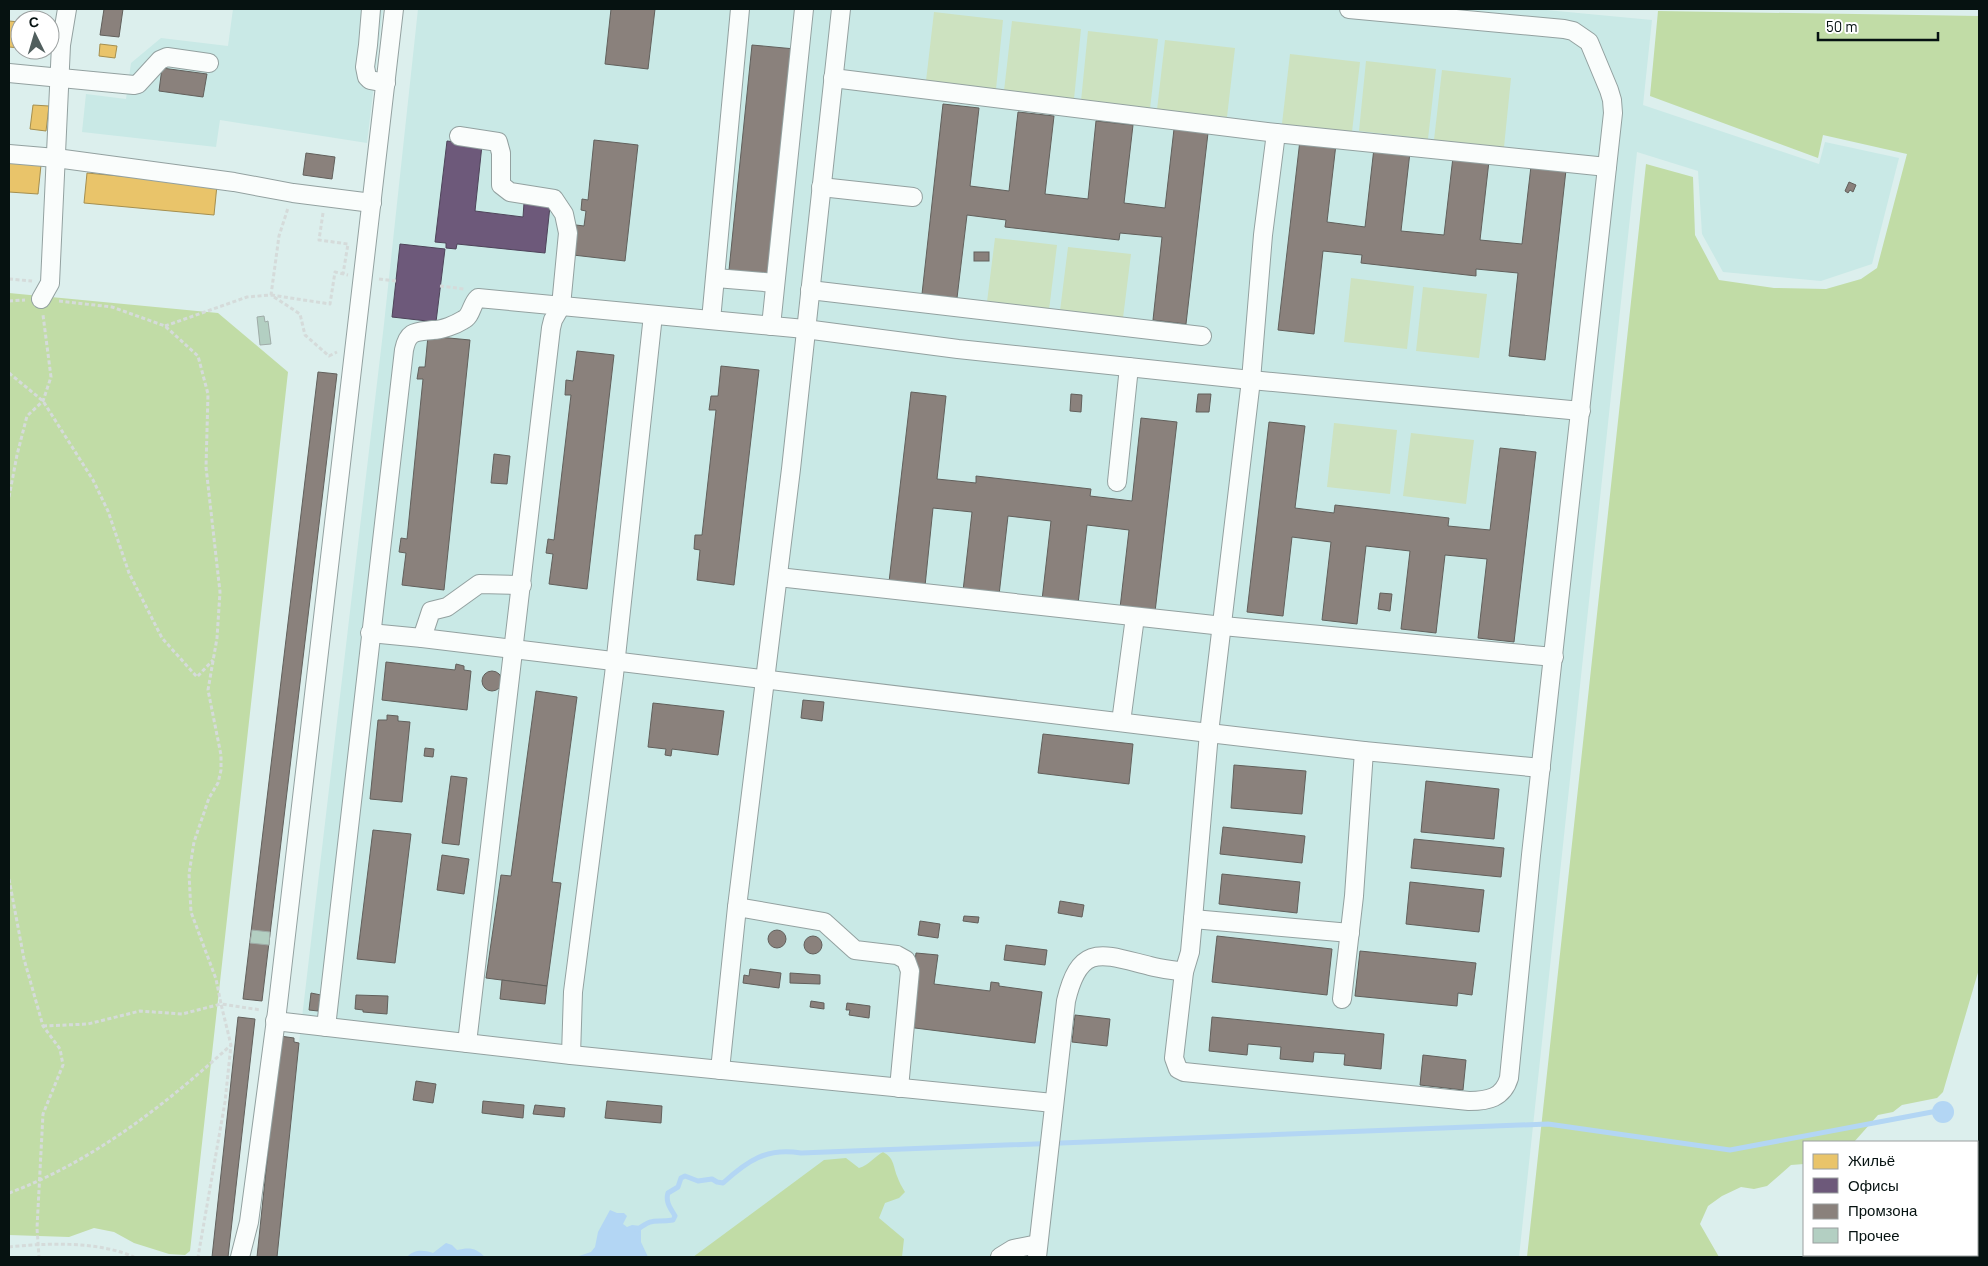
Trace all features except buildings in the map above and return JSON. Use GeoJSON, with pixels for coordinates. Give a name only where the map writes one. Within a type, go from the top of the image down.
{"type":"FeatureCollection","features":[{"type":"Feature","properties":{"kind":"lane"},"geometry":{"type":"LineString","coordinates":[[41,299],[50,283],[60,45],[67,9]]}},
{"type":"Feature","properties":{"kind":"lane"},"geometry":{"type":"LineString","coordinates":[[371,9],[366,73],[370,80],[386,83]]}},
{"type":"Feature","properties":{"kind":"lane"},"geometry":{"type":"LineString","coordinates":[[240,1257],[248,1222],[276,1016],[394,9]]}},
{"type":"Feature","properties":{"kind":"lane"},"geometry":{"type":"LineString","coordinates":[[711,320],[740,9]]}},
{"type":"Feature","properties":{"kind":"lane"},"geometry":{"type":"LineString","coordinates":[[771,326],[804,9]]}},
{"type":"Feature","properties":{"kind":"lane"},"geometry":{"type":"LineString","coordinates":[[720,1070],[737,907],[778,577],[840,9]]}},
{"type":"Feature","properties":{"kind":"lane"},"geometry":{"type":"LineString","coordinates":[[1276,133],[1263,235],[1251,380],[1209,733],[1194,919],[1190,952],[1184,972],[1174,1058],[1178,1069],[1184,1072],[1469,1101],[1485,1101],[1497,1096],[1504,1089],[1509,1078],[1531,855],[1613,113],[1612,100],[1588,42],[1582,36],[1564,29],[1349,9]]}},
{"type":"Feature","properties":{"kind":"lane"},"geometry":{"type":"LineString","coordinates":[[9,73],[134,86],[163,58],[168,57],[209,63]]}},
{"type":"Feature","properties":{"kind":"lane"},"geometry":{"type":"LineString","coordinates":[[833,78],[1276,133],[1607,166]]}},
{"type":"Feature","properties":{"kind":"lane"},"geometry":{"type":"LineString","coordinates":[[459,136],[498,142],[501,152],[501,185],[505,189],[518,194],[554,199],[560,206],[566,219],[568,233],[561,306],[551,328],[467,1043]]}},
{"type":"Feature","properties":{"kind":"lane"},"geometry":{"type":"LineString","coordinates":[[9,154],[56,158],[234,182],[325,198],[372,203]]}},
{"type":"Feature","properties":{"kind":"lane"},"geometry":{"type":"LineString","coordinates":[[821,187],[913,197]]}},
{"type":"Feature","properties":{"kind":"lane"},"geometry":{"type":"LineString","coordinates":[[716,278],[775,283]]}},
{"type":"Feature","properties":{"kind":"lane"},"geometry":{"type":"LineString","coordinates":[[810,290],[1202,336]]}},
{"type":"Feature","properties":{"kind":"lane"},"geometry":{"type":"LineString","coordinates":[[326,1027],[370,634],[406,340],[415,332],[434,330],[465,320],[470,314],[472,305],[478,298],[805,329],[958,349],[1251,380],[1581,411]]}},
{"type":"Feature","properties":{"kind":"lane"},"geometry":{"type":"LineString","coordinates":[[572,1055],[573,992],[615,661],[653,315]]}},
{"type":"Feature","properties":{"kind":"lane"},"geometry":{"type":"LineString","coordinates":[[1117,482],[1129,367]]}},
{"type":"Feature","properties":{"kind":"lane"},"geometry":{"type":"LineString","coordinates":[[778,577],[1135,617],[1554,657]]}},
{"type":"Feature","properties":{"kind":"lane"},"geometry":{"type":"LineString","coordinates":[[422,638],[431,611],[452,604],[479,584],[522,585]]}},
{"type":"Feature","properties":{"kind":"lane"},"geometry":{"type":"LineString","coordinates":[[1121,722],[1135,617]]}},
{"type":"Feature","properties":{"kind":"lane"},"geometry":{"type":"LineString","coordinates":[[370,634],[422,638],[1364,751],[1541,768]]}},
{"type":"Feature","properties":{"kind":"lane"},"geometry":{"type":"LineString","coordinates":[[1342,999],[1350,932],[1364,751]]}},
{"type":"Feature","properties":{"kind":"lane"},"geometry":{"type":"LineString","coordinates":[[737,907],[824,922],[856,950],[897,955],[906,960],[910,971],[899,1088]]}},
{"type":"Feature","properties":{"kind":"lane"},"geometry":{"type":"LineString","coordinates":[[1194,919],[1350,932]]}},
{"type":"Feature","properties":{"kind":"lane"},"geometry":{"type":"LineString","coordinates":[[1000,1257],[1013,1249],[1038,1251],[1053,1103],[1066,1001],[1072,979],[1087,960],[1105,955],[1152,967],[1184,972]]}},
{"type":"Feature","properties":{"kind":"lane"},"geometry":{"type":"LineString","coordinates":[[276,1016],[326,1027],[572,1055],[1053,1103]]}},
{"type":"Feature","properties":{"kind":"path"},"geometry":{"type":"LineString","coordinates":[[271,295],[279,236],[293,193]]}},
{"type":"Feature","properties":{"kind":"path"},"geometry":{"type":"LineString","coordinates":[[325,198],[319,240],[348,244],[343,274]]}},
{"type":"Feature","properties":{"kind":"path"},"geometry":{"type":"LineString","coordinates":[[165,326],[247,297],[271,295],[330,304],[335,272],[396,281]]}},
{"type":"Feature","properties":{"kind":"path"},"geometry":{"type":"LineString","coordinates":[[9,279],[50,283]]}},
{"type":"Feature","properties":{"kind":"path"},"geometry":{"type":"LineString","coordinates":[[440,286],[462,288],[478,298]]}},
{"type":"Feature","properties":{"kind":"path"},"geometry":{"type":"LineString","coordinates":[[271,295],[300,314],[305,335],[329,356],[356,343]]}},
{"type":"Feature","properties":{"kind":"path"},"geometry":{"type":"LineString","coordinates":[[9,497],[27,416],[43,401],[51,377],[41,299],[112,307],[165,326],[198,356],[208,394],[206,467],[220,592],[217,638],[208,690],[222,755],[218,782],[209,798],[194,842],[189,889],[191,912],[216,979],[231,1045],[225,1102],[198,1257]]}},
{"type":"Feature","properties":{"kind":"path"},"geometry":{"type":"LineString","coordinates":[[9,373],[43,401],[93,480],[108,511],[129,573],[162,638],[198,676],[214,660]]}},
{"type":"Feature","properties":{"kind":"path"},"geometry":{"type":"LineString","coordinates":[[9,878],[24,959],[43,1026],[60,1049],[63,1065],[44,1114],[39,1182],[37,1244],[39,1257]]}},
{"type":"Feature","properties":{"kind":"path"},"geometry":{"type":"LineString","coordinates":[[43,1026],[88,1024],[140,1011],[182,1014],[221,1004],[276,1016]]}},
{"type":"Feature","properties":{"kind":"path"},"geometry":{"type":"LineString","coordinates":[[9,1193],[39,1182],[81,1159],[148,1115],[198,1075],[231,1045]]}},
{"type":"Feature","properties":{"kind":"path"},"geometry":{"type":"LineString","coordinates":[[9,1247],[37,1244],[108,1248],[134,1257]]}},
{"type":"Feature","properties":{"kind":"path"},"geometry":{"type":"LineString","coordinates":[[122,1252],[125,1257]]}},
{"type":"Feature","properties":{"kind":"shaded area"},"geometry":{"type":"Polygon","coordinates":[[[233,9],[383,9],[367,143],[220,120],[216,147],[82,132],[86,94],[126,99],[131,63],[161,38],[228,46],[233,9]]]}},
{"type":"Feature","properties":{"kind":"shaded area"},"geometry":{"type":"Polygon","coordinates":[[[418,9],[1536,9],[1652,20],[1643,105],[1819,164],[1825,142],[1899,158],[1872,264],[1821,281],[1723,272],[1702,234],[1698,171],[1637,152],[1519,1257],[277,1257],[299,1043],[384,324],[418,9]]]}},
{"type":"Feature","properties":{"kind":"green space"},"geometry":{"type":"Polygon","coordinates":[[[1658,11],[1979,16],[1979,969],[1943,1092],[1937,1098],[1902,1105],[1893,1112],[1878,1115],[1855,1141],[1803,1141],[1803,1164],[1791,1165],[1767,1186],[1754,1189],[1741,1187],[1722,1196],[1708,1206],[1700,1224],[1719,1257],[1527,1257],[1646,164],[1693,177],[1695,235],[1719,280],[1774,288],[1826,289],[1861,279],[1877,268],[1907,154],[1823,135],[1818,158],[1650,96],[1658,11]]]}},
{"type":"Feature","properties":{"kind":"green space"},"geometry":{"type":"Polygon","coordinates":[[[934,12],[1003,20],[996,89],[926,81],[934,12]]]}},
{"type":"Feature","properties":{"kind":"green space"},"geometry":{"type":"Polygon","coordinates":[[[1012,21],[1081,29],[1074,99],[1004,91],[1012,21]]]}},
{"type":"Feature","properties":{"kind":"green space"},"geometry":{"type":"Polygon","coordinates":[[[1088,31],[1158,39],[1150,109],[1081,101],[1088,31]]]}},
{"type":"Feature","properties":{"kind":"green space"},"geometry":{"type":"Polygon","coordinates":[[[1165,40],[1235,48],[1227,117],[1157,110],[1165,40]]]}},
{"type":"Feature","properties":{"kind":"green space"},"geometry":{"type":"Polygon","coordinates":[[[1290,54],[1360,62],[1352,132],[1282,124],[1290,54]]]}},
{"type":"Feature","properties":{"kind":"green space"},"geometry":{"type":"Polygon","coordinates":[[[1366,61],[1436,69],[1428,139],[1359,131],[1366,61]]]}},
{"type":"Feature","properties":{"kind":"green space"},"geometry":{"type":"Polygon","coordinates":[[[1442,70],[1511,78],[1504,147],[1434,140],[1442,70]]]}},
{"type":"Feature","properties":{"kind":"green space"},"geometry":{"type":"Polygon","coordinates":[[[995,238],[1057,245],[1049,310],[987,302],[995,238]]]}},
{"type":"Feature","properties":{"kind":"green space"},"geometry":{"type":"Polygon","coordinates":[[[1068,247],[1131,254],[1123,318],[1060,311],[1068,247]]]}},
{"type":"Feature","properties":{"kind":"green space"},"geometry":{"type":"Polygon","coordinates":[[[1351,278],[1414,286],[1407,349],[1344,342],[1351,278]]]}},
{"type":"Feature","properties":{"kind":"green space"},"geometry":{"type":"Polygon","coordinates":[[[1423,287],[1487,294],[1479,358],[1416,351],[1423,287]]]}},
{"type":"Feature","properties":{"kind":"green space"},"geometry":{"type":"Polygon","coordinates":[[[9,293],[218,313],[288,372],[190,1251],[185,1255],[169,1254],[134,1243],[114,1232],[94,1228],[69,1237],[9,1235],[9,293]]]}},
{"type":"Feature","properties":{"kind":"green space"},"geometry":{"type":"Polygon","coordinates":[[[1334,423],[1397,430],[1390,494],[1327,487],[1334,423]]]}},
{"type":"Feature","properties":{"kind":"green space"},"geometry":{"type":"Polygon","coordinates":[[[1411,433],[1474,440],[1466,504],[1403,496],[1411,433]]]}},
{"type":"Feature","properties":{"kind":"green space"},"geometry":{"type":"Polygon","coordinates":[[[883,1152],[891,1159],[905,1192],[899,1198],[885,1203],[879,1218],[904,1239],[902,1257],[693,1257],[824,1160],[846,1158],[859,1168],[883,1152]]]}},
{"type":"Feature","properties":{"kind":"water"},"geometry":{"type":"Polygon","coordinates":[[[1943,1101],[1951,1104],[1954,1112],[1951,1120],[1943,1123],[1935,1120],[1932,1112],[1935,1104],[1943,1101]]]}},
{"type":"Feature","properties":{"kind":"water"},"geometry":{"type":"Polygon","coordinates":[[[610,1210],[624,1213],[627,1216],[623,1224],[627,1227],[632,1225],[641,1226],[641,1242],[648,1257],[576,1257],[591,1252],[595,1247],[598,1232],[610,1210]]]}},
{"type":"Feature","properties":{"kind":"water"},"geometry":{"type":"Polygon","coordinates":[[[446,1243],[452,1245],[457,1250],[476,1250],[485,1257],[407,1257],[419,1251],[433,1253],[446,1243]]]}},
{"type":"Feature","properties":{"kind":"waterway"},"geometry":{"type":"LineString","coordinates":[[637,1230],[651,1222],[673,1220],[675,1216],[667,1196],[668,1193],[678,1187],[681,1178],[685,1176],[698,1181],[712,1179],[723,1183],[749,1162],[778,1152],[801,1153],[1548,1124],[1730,1150],[1932,1112]]}}]}
